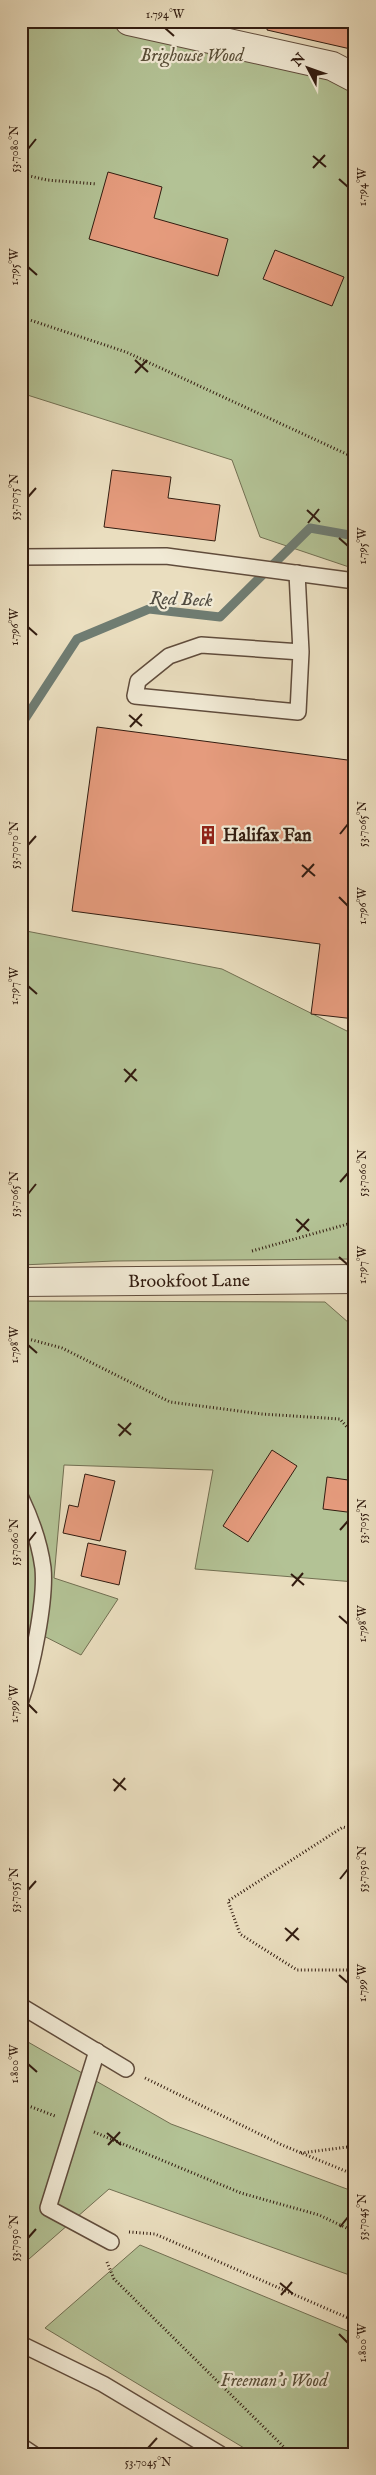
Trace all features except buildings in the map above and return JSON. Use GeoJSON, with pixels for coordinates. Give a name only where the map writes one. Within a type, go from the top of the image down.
{"type":"FeatureCollection","features":[{"type":"Feature","properties":{"kind":"street"},"geometry":{"type":"LineString","coordinates":[[129,21],[332,66],[355,78]]}},
{"type":"Feature","properties":{"kind":"street","name":"Brookfoot Lane"},"geometry":{"type":"LineString","coordinates":[[21,1282],[355,1279]]}},
{"type":"Feature","properties":{"kind":"lane"},"geometry":{"type":"LineString","coordinates":[[21,557],[166,556],[355,581]]}},
{"type":"Feature","properties":{"kind":"lane"},"geometry":{"type":"LineString","coordinates":[[292,573],[301,652],[298,712],[135,696],[138,681],[169,656],[201,645],[301,652]]}},
{"type":"Feature","properties":{"kind":"lane"},"geometry":{"type":"LineString","coordinates":[[21,1498],[30,1518],[43,1568],[40,1618],[21,1700]]}},
{"type":"Feature","properties":{"kind":"lane"},"geometry":{"type":"LineString","coordinates":[[21,2006],[126,2069]]}},
{"type":"Feature","properties":{"kind":"lane"},"geometry":{"type":"LineString","coordinates":[[97,2051],[48,2208],[111,2242]]}},
{"type":"Feature","properties":{"kind":"lane"},"geometry":{"type":"LineString","coordinates":[[21,2344],[103,2384],[220,2454]]}},
{"type":"Feature","properties":{"kind":"lane"},"geometry":{"type":"LineString","coordinates":[[21,2446],[33,2454]]}},
{"type":"Feature","properties":{"kind":"path"},"geometry":{"type":"LineString","coordinates":[[21,174],[47,180],[97,184]]}},
{"type":"Feature","properties":{"kind":"path"},"geometry":{"type":"LineString","coordinates":[[21,317],[126,352],[355,458]]}},
{"type":"Feature","properties":{"kind":"path"},"geometry":{"type":"LineString","coordinates":[[21,1337],[62,1348],[170,1402],[262,1414],[340,1419],[352,1433]]}},
{"type":"Feature","properties":{"kind":"path"},"geometry":{"type":"LineString","coordinates":[[355,1830],[343,1827],[228,1901],[240,1934],[297,1970],[355,1970]]}},
{"type":"Feature","properties":{"kind":"path"},"geometry":{"type":"LineString","coordinates":[[126,2069],[300,2153],[355,2175]]}},
{"type":"Feature","properties":{"kind":"path"},"geometry":{"type":"LineString","coordinates":[[21,2102],[241,2193],[319,2215],[355,2232]]}},
{"type":"Feature","properties":{"kind":"path"},"geometry":{"type":"LineString","coordinates":[[300,2153],[355,2146]]}},
{"type":"Feature","properties":{"kind":"path"},"geometry":{"type":"LineString","coordinates":[[291,2454],[114,2279],[106,2258],[111,2242],[122,2232],[155,2234],[355,2321]]}},
{"type":"Feature","properties":{"kind":"green space","name":"Brighouse Wood"},"geometry":{"type":"Polygon","coordinates":[[[21,21],[214,21],[229,53],[330,79],[355,92],[355,569],[260,537],[232,460],[21,393],[21,21]]]}},
{"type":"Feature","properties":{"kind":"green space"},"geometry":{"type":"Polygon","coordinates":[[[21,930],[222,969],[355,1035],[355,1259],[114,1261],[21,1265],[21,930]]]}},
{"type":"Feature","properties":{"kind":"green space"},"geometry":{"type":"Polygon","coordinates":[[[21,1301],[325,1302],[349,1323],[355,1323],[355,1582],[195,1569],[213,1470],[64,1465],[54,1578],[118,1599],[81,1655],[34,1631],[21,1661],[21,1301]]]}},
{"type":"Feature","properties":{"kind":"green space"},"geometry":{"type":"Polygon","coordinates":[[[21,2038],[171,2124],[355,2192],[355,2277],[109,2189],[21,2266],[21,2038]]]}},
{"type":"Feature","properties":{"kind":"green space","name":"Freeman's Wood"},"geometry":{"type":"Polygon","coordinates":[[[140,2245],[355,2334],[355,2454],[254,2454],[45,2328],[140,2245]]]}},
{"type":"Feature","properties":{"kind":"waterway","name":"Red Beck"},"geometry":{"type":"LineString","coordinates":[[21,725],[77,639],[149,609],[220,617],[310,528],[355,536]]}},
{"type":"Feature","properties":{"kind":"place","name":"Halifax Fan"},"geometry":{"type":"Point","coordinates":[208,835]}}]}
